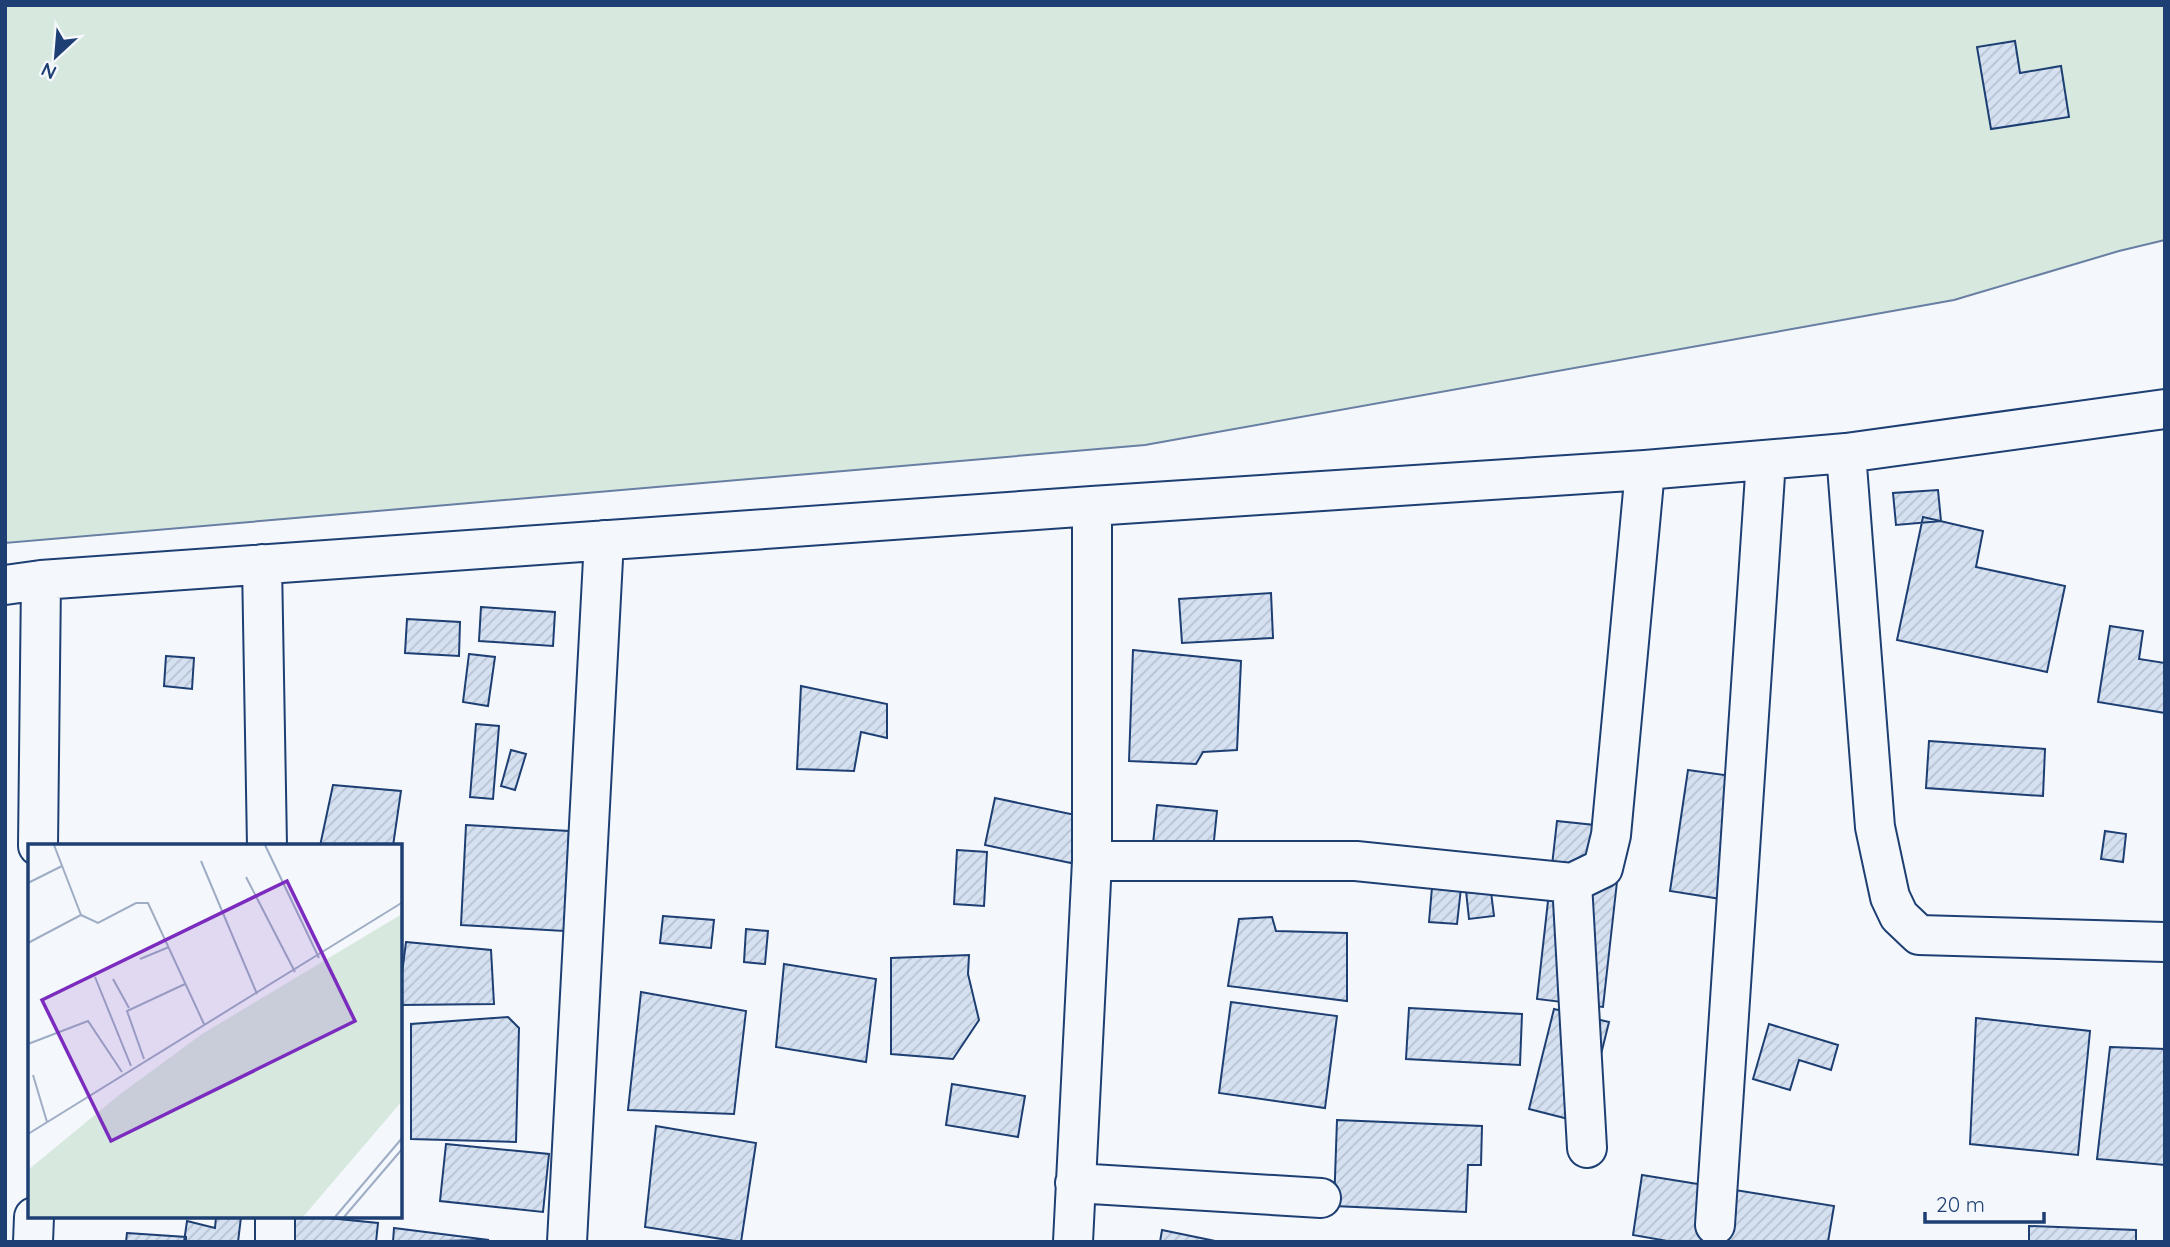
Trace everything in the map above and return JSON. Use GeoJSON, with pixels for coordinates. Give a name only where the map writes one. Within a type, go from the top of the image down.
{"type":"FeatureCollection","features":[{"type":"Feature","properties":{"kind":"street"},"geometry":{"type":"LineString","coordinates":[[38,844],[23,582],[1092,506],[1645,470],[1846,453],[2165,409]]}},
{"type":"Feature","properties":{"kind":"street"},"geometry":{"type":"LineString","coordinates":[[1846,453],[1875,827],[1890,897],[1899,916],[1919,935],[2165,942]]}},
{"type":"Feature","properties":{"kind":"street"},"geometry":{"type":"LineString","coordinates":[[1715,1225],[1766,460]]}},
{"type":"Feature","properties":{"kind":"street"},"geometry":{"type":"LineString","coordinates":[[1092,861],[1356,861],[1572,883],[1603,869],[1611,835],[1645,470]]}},
{"type":"Feature","properties":{"kind":"street"},"geometry":{"type":"LineString","coordinates":[[1073,1242],[1092,861],[1092,506]]}},
{"type":"Feature","properties":{"kind":"street"},"geometry":{"type":"LineString","coordinates":[[566,1242],[604,540]]}},
{"type":"Feature","properties":{"kind":"street"},"geometry":{"type":"LineString","coordinates":[[262,564],[267,844]]}},
{"type":"Feature","properties":{"kind":"street"},"geometry":{"type":"LineString","coordinates":[[1572,883],[1587,1148]]}},
{"type":"Feature","properties":{"kind":"street"},"geometry":{"type":"LineString","coordinates":[[1074,1183],[1321,1198]]}},
{"type":"Feature","properties":{"kind":"street"},"geometry":{"type":"LineString","coordinates":[[33,1242],[34,1219]]}},
{"type":"Feature","properties":{"kind":"street"},"geometry":{"type":"LineString","coordinates":[[275,1219],[275,1242]]}},
{"type":"Feature","properties":{"kind":"shaded area"},"geometry":{"type":"Polygon","coordinates":[[[5,5],[2165,5],[2165,240],[1954,300],[1145,445],[5,543],[5,5]]]}},
{"type":"Feature","properties":{"kind":"building"},"geometry":{"type":"Polygon","coordinates":[[[2015,41],[2020,73],[2061,66],[2069,117],[1991,129],[1977,47],[2015,41]]]}},
{"type":"Feature","properties":{"kind":"building"},"geometry":{"type":"Polygon","coordinates":[[[1938,490],[1941,521],[1896,525],[1893,493],[1938,490]]]}},
{"type":"Feature","properties":{"kind":"building"},"geometry":{"type":"Polygon","coordinates":[[[1923,517],[1983,531],[1976,567],[2065,586],[2047,672],[1897,640],[1923,517]]]}},
{"type":"Feature","properties":{"kind":"building"},"geometry":{"type":"Polygon","coordinates":[[[1271,593],[1273,638],[1182,643],[1179,599],[1271,593]]]}},
{"type":"Feature","properties":{"kind":"building"},"geometry":{"type":"Polygon","coordinates":[[[481,607],[555,612],[553,646],[479,641],[481,607]]]}},
{"type":"Feature","properties":{"kind":"building"},"geometry":{"type":"Polygon","coordinates":[[[407,619],[460,622],[459,656],[405,653],[407,619]]]}},
{"type":"Feature","properties":{"kind":"building"},"geometry":{"type":"Polygon","coordinates":[[[2110,626],[2143,631],[2139,659],[2165,663],[2165,713],[2098,702],[2110,626]]]}},
{"type":"Feature","properties":{"kind":"building"},"geometry":{"type":"Polygon","coordinates":[[[1133,650],[1241,661],[1237,750],[1203,752],[1196,764],[1129,761],[1133,650]]]}},
{"type":"Feature","properties":{"kind":"building"},"geometry":{"type":"Polygon","coordinates":[[[469,654],[495,657],[488,706],[463,702],[469,654]]]}},
{"type":"Feature","properties":{"kind":"building"},"geometry":{"type":"Polygon","coordinates":[[[166,656],[194,658],[192,689],[164,686],[166,656]]]}},
{"type":"Feature","properties":{"kind":"building"},"geometry":{"type":"Polygon","coordinates":[[[801,686],[887,704],[887,738],[861,732],[854,771],[797,769],[801,686]]]}},
{"type":"Feature","properties":{"kind":"building"},"geometry":{"type":"Polygon","coordinates":[[[476,724],[499,726],[493,799],[470,797],[476,724]]]}},
{"type":"Feature","properties":{"kind":"building"},"geometry":{"type":"Polygon","coordinates":[[[1929,741],[2045,749],[2043,796],[1926,788],[1929,741]]]}},
{"type":"Feature","properties":{"kind":"building"},"geometry":{"type":"Polygon","coordinates":[[[511,750],[526,754],[515,790],[501,786],[511,750]]]}},
{"type":"Feature","properties":{"kind":"building"},"geometry":{"type":"Polygon","coordinates":[[[1688,770],[1739,777],[1721,899],[1670,891],[1688,770]]]}},
{"type":"Feature","properties":{"kind":"building"},"geometry":{"type":"Polygon","coordinates":[[[333,785],[401,791],[393,844],[320,844],[333,785]]]}},
{"type":"Feature","properties":{"kind":"building"},"geometry":{"type":"Polygon","coordinates":[[[995,798],[1099,820],[1090,867],[985,845],[995,798]]]}},
{"type":"Feature","properties":{"kind":"building"},"geometry":{"type":"Polygon","coordinates":[[[1157,805],[1217,811],[1213,850],[1153,844],[1157,805]]]}},
{"type":"Feature","properties":{"kind":"building"},"geometry":{"type":"Polygon","coordinates":[[[1557,821],[1623,828],[1603,1007],[1537,999],[1557,821]]]}},
{"type":"Feature","properties":{"kind":"building"},"geometry":{"type":"Polygon","coordinates":[[[466,825],[569,831],[564,931],[461,925],[466,825]]]}},
{"type":"Feature","properties":{"kind":"building"},"geometry":{"type":"Polygon","coordinates":[[[2105,831],[2126,834],[2123,862],[2101,859],[2105,831]]]}},
{"type":"Feature","properties":{"kind":"building"},"geometry":{"type":"Polygon","coordinates":[[[957,850],[987,852],[984,906],[954,904],[957,850]]]}},
{"type":"Feature","properties":{"kind":"building"},"geometry":{"type":"Polygon","coordinates":[[[1488,868],[1494,916],[1469,919],[1464,872],[1488,868]]]}},
{"type":"Feature","properties":{"kind":"building"},"geometry":{"type":"Polygon","coordinates":[[[1433,876],[1462,879],[1457,924],[1429,922],[1433,876]]]}},
{"type":"Feature","properties":{"kind":"building"},"geometry":{"type":"Polygon","coordinates":[[[663,916],[714,920],[711,948],[660,943],[663,916]]]}},
{"type":"Feature","properties":{"kind":"building"},"geometry":{"type":"Polygon","coordinates":[[[1272,917],[1276,931],[1347,933],[1347,1001],[1228,986],[1239,919],[1272,917]]]}},
{"type":"Feature","properties":{"kind":"building"},"geometry":{"type":"Polygon","coordinates":[[[746,929],[768,931],[765,964],[744,962],[746,929]]]}},
{"type":"Feature","properties":{"kind":"building"},"geometry":{"type":"Polygon","coordinates":[[[406,942],[491,950],[494,1004],[402,1005],[406,942]]]}},
{"type":"Feature","properties":{"kind":"building"},"geometry":{"type":"Polygon","coordinates":[[[969,955],[968,974],[979,1020],[953,1059],[891,1054],[891,958],[969,955]]]}},
{"type":"Feature","properties":{"kind":"building"},"geometry":{"type":"Polygon","coordinates":[[[784,964],[876,979],[866,1062],[776,1047],[784,964]]]}},
{"type":"Feature","properties":{"kind":"building"},"geometry":{"type":"Polygon","coordinates":[[[641,992],[746,1011],[734,1114],[628,1110],[641,992]]]}},
{"type":"Feature","properties":{"kind":"building"},"geometry":{"type":"Polygon","coordinates":[[[1231,1002],[1337,1016],[1325,1108],[1219,1093],[1231,1002]]]}},
{"type":"Feature","properties":{"kind":"building"},"geometry":{"type":"Polygon","coordinates":[[[1409,1008],[1522,1014],[1520,1065],[1406,1059],[1409,1008]]]}},
{"type":"Feature","properties":{"kind":"building"},"geometry":{"type":"Polygon","coordinates":[[[1554,1009],[1609,1022],[1584,1123],[1529,1109],[1554,1009]]]}},
{"type":"Feature","properties":{"kind":"building"},"geometry":{"type":"Polygon","coordinates":[[[508,1017],[519,1028],[516,1142],[411,1139],[411,1024],[508,1017]]]}},
{"type":"Feature","properties":{"kind":"building"},"geometry":{"type":"Polygon","coordinates":[[[1976,1018],[2090,1031],[2078,1155],[1970,1144],[1976,1018]]]}},
{"type":"Feature","properties":{"kind":"building"},"geometry":{"type":"Polygon","coordinates":[[[1769,1024],[1838,1045],[1831,1070],[1799,1060],[1790,1090],[1753,1079],[1769,1024]]]}},
{"type":"Feature","properties":{"kind":"building"},"geometry":{"type":"Polygon","coordinates":[[[2110,1047],[2165,1049],[2165,1165],[2097,1159],[2110,1047]]]}},
{"type":"Feature","properties":{"kind":"building"},"geometry":{"type":"Polygon","coordinates":[[[952,1084],[1025,1096],[1018,1137],[946,1125],[952,1084]]]}},
{"type":"Feature","properties":{"kind":"building"},"geometry":{"type":"Polygon","coordinates":[[[1337,1120],[1482,1126],[1481,1165],[1468,1165],[1466,1212],[1334,1206],[1337,1120]]]}},
{"type":"Feature","properties":{"kind":"building"},"geometry":{"type":"Polygon","coordinates":[[[656,1126],[756,1143],[741,1242],[645,1227],[656,1126]]]}},
{"type":"Feature","properties":{"kind":"building"},"geometry":{"type":"Polygon","coordinates":[[[446,1144],[549,1154],[543,1212],[440,1201],[446,1144]]]}},
{"type":"Feature","properties":{"kind":"building"},"geometry":{"type":"Polygon","coordinates":[[[1642,1175],[1834,1206],[1828,1242],[1673,1242],[1633,1235],[1642,1175]]]}},
{"type":"Feature","properties":{"kind":"building"},"geometry":{"type":"Polygon","coordinates":[[[216,1219],[241,1219],[238,1242],[184,1242],[187,1221],[215,1228],[216,1219]]]}},
{"type":"Feature","properties":{"kind":"building"},"geometry":{"type":"Polygon","coordinates":[[[285,1219],[338,1219],[378,1223],[376,1242],[287,1242],[285,1219]]]}},
{"type":"Feature","properties":{"kind":"building"},"geometry":{"type":"Polygon","coordinates":[[[2029,1226],[2136,1230],[2136,1242],[2029,1242],[2029,1226]]]}},
{"type":"Feature","properties":{"kind":"building"},"geometry":{"type":"Polygon","coordinates":[[[394,1228],[489,1240],[393,1242],[394,1228]]]}},
{"type":"Feature","properties":{"kind":"building"},"geometry":{"type":"Polygon","coordinates":[[[1162,1230],[1220,1242],[1160,1242],[1162,1230]]]}},
{"type":"Feature","properties":{"kind":"building"},"geometry":{"type":"Polygon","coordinates":[[[127,1233],[186,1237],[186,1242],[126,1242],[127,1233]]]}}]}
